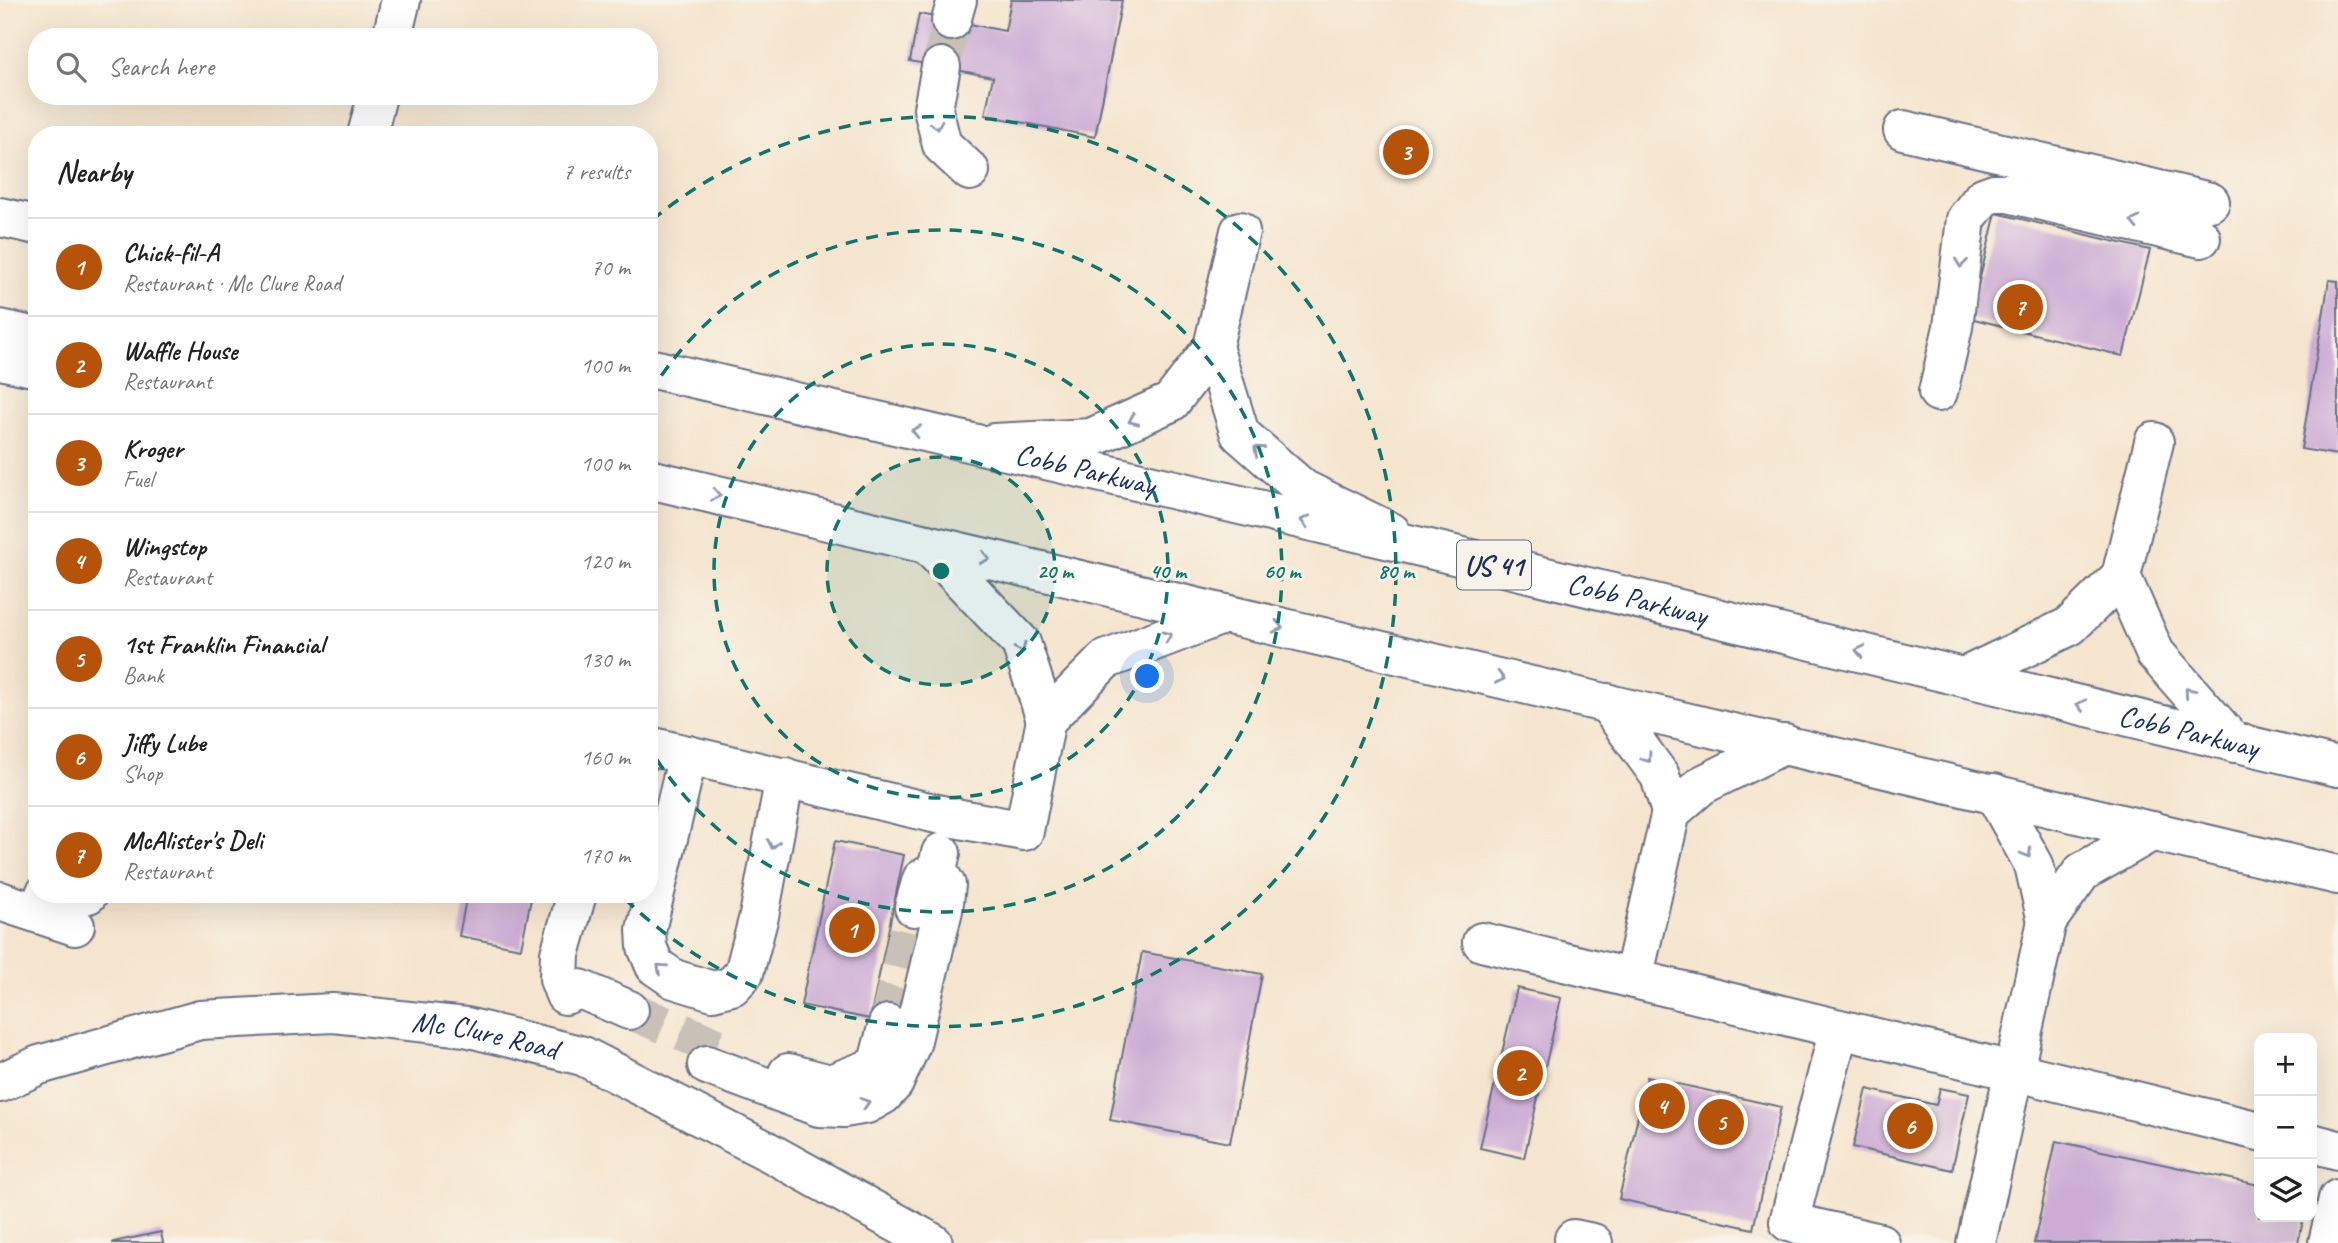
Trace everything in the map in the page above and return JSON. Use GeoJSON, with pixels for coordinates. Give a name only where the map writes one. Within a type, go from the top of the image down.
{"type":"FeatureCollection","features":[{"type":"Feature","properties":{"kind":"main road"},"geometry":{"type":"LineString","coordinates":[[393,28],[401,0]]}},
{"type":"Feature","properties":{"kind":"main road"},"geometry":{"type":"LineString","coordinates":[[941,67],[933,109],[942,145],[970,171]]}},
{"type":"Feature","properties":{"kind":"main road"},"geometry":{"type":"LineString","coordinates":[[369,126],[375,105]]}},
{"type":"Feature","properties":{"kind":"main road"},"geometry":{"type":"LineString","coordinates":[[1903,130],[2205,220],[2008,193],[1994,193],[1983,197],[1966,219],[1953,327],[1938,392]]}},
{"type":"Feature","properties":{"kind":"main road"},"geometry":{"type":"LineString","coordinates":[[0,217],[28,223]]}},
{"type":"Feature","properties":{"kind":"main road"},"geometry":{"type":"LineString","coordinates":[[971,444],[1091,438],[1171,402],[1213,347],[1240,231]]}},
{"type":"Feature","properties":{"kind":"main road"},"geometry":{"type":"LineString","coordinates":[[0,328],[28,335]]}},
{"type":"Feature","properties":{"kind":"main road"},"geometry":{"type":"LineString","coordinates":[[1213,347],[1240,434],[1303,489],[1421,547]]}},
{"type":"Feature","properties":{"kind":"main road"},"geometry":{"type":"LineString","coordinates":[[0,360],[28,366]]}},
{"type":"Feature","properties":{"kind":"main road","name":"Cobb Parkway"},"geometry":{"type":"LineString","coordinates":[[658,370],[1421,547],[2338,767]]}},
{"type":"Feature","properties":{"kind":"main road"},"geometry":{"type":"LineString","coordinates":[[1966,676],[2070,626],[2121,576],[2154,442]]}},
{"type":"Feature","properties":{"kind":"main road"},"geometry":{"type":"LineString","coordinates":[[658,481],[2338,875]]}},
{"type":"Feature","properties":{"kind":"main road"},"geometry":{"type":"LineString","coordinates":[[658,748],[950,817],[1024,831],[1046,720],[1021,643],[927,544]]}},
{"type":"Feature","properties":{"kind":"main road"},"geometry":{"type":"LineString","coordinates":[[2121,576],[2155,653],[2234,743]]}},
{"type":"Feature","properties":{"kind":"main road"},"geometry":{"type":"LineString","coordinates":[[1046,720],[1105,660],[1225,614]]}},
{"type":"Feature","properties":{"kind":"main road"},"geometry":{"type":"LineString","coordinates":[[1607,703],[1660,776],[1671,812],[1633,979]]}},
{"type":"Feature","properties":{"kind":"main road"},"geometry":{"type":"LineString","coordinates":[[1671,812],[1702,785],[1785,744]]}},
{"type":"Feature","properties":{"kind":"main road"},"geometry":{"type":"LineString","coordinates":[[658,880],[688,755]]}},
{"type":"Feature","properties":{"kind":"main road"},"geometry":{"type":"LineString","coordinates":[[652,903],[646,930],[647,947],[654,966],[674,979],[713,991],[732,986],[744,973],[759,916],[785,777]]}},
{"type":"Feature","properties":{"kind":"main road"},"geometry":{"type":"LineString","coordinates":[[1994,793],[2034,865],[2047,921]]}},
{"type":"Feature","properties":{"kind":"main road"},"geometry":{"type":"LineString","coordinates":[[888,1024],[877,1066],[831,1084],[712,1056],[819,1107],[844,1108],[867,1104],[883,1096],[894,1083],[911,1044],[943,910],[946,885],[937,870],[950,817]]}},
{"type":"Feature","properties":{"kind":"main road"},"geometry":{"type":"LineString","coordinates":[[1976,1243],[2047,921],[2082,872],[2153,831]]}},
{"type":"Feature","properties":{"kind":"main road"},"geometry":{"type":"LineString","coordinates":[[914,908],[922,879],[937,870]]}},
{"type":"Feature","properties":{"kind":"main road"},"geometry":{"type":"LineString","coordinates":[[0,882],[28,890]]}},
{"type":"Feature","properties":{"kind":"main road"},"geometry":{"type":"LineString","coordinates":[[0,901],[81,910]]}},
{"type":"Feature","properties":{"kind":"main road"},"geometry":{"type":"LineString","coordinates":[[574,903],[560,954],[559,979],[565,995],[580,989],[625,1021]]}},
{"type":"Feature","properties":{"kind":"main road"},"geometry":{"type":"LineString","coordinates":[[1482,942],[2254,1129]]}},
{"type":"Feature","properties":{"kind":"main road","name":"Mc Clure Road"},"geometry":{"type":"LineString","coordinates":[[0,1083],[38,1065],[200,1020],[333,1013],[466,1027],[583,1056],[767,1151],[933,1243]]}},
{"type":"Feature","properties":{"kind":"main road"},"geometry":{"type":"LineString","coordinates":[[1839,1029],[1787,1233],[1880,1243]]}},
{"type":"Feature","properties":{"kind":"main road"},"geometry":{"type":"LineString","coordinates":[[2317,1144],[2338,1150]]}},
{"type":"Feature","properties":{"kind":"main road"},"geometry":{"type":"LineString","coordinates":[[2328,1243],[2338,1199]]}},
{"type":"Feature","properties":{"kind":"building"},"geometry":{"type":"Polygon","coordinates":[[[1011,0],[1122,0],[1095,137],[985,115],[993,77],[910,61],[919,14],[1005,31],[1011,0]]]}},
{"type":"Feature","properties":{"kind":"building"},"geometry":{"type":"Polygon","coordinates":[[[1996,213],[2150,250],[2123,356],[1970,318],[1996,213]]]}},
{"type":"Feature","properties":{"kind":"building"},"geometry":{"type":"Polygon","coordinates":[[[2329,280],[2338,281],[2338,455],[2301,449],[2329,280]]]}},
{"type":"Feature","properties":{"kind":"building"},"geometry":{"type":"Polygon","coordinates":[[[835,841],[904,855],[870,1019],[801,1005],[835,841]]]}},
{"type":"Feature","properties":{"kind":"building"},"geometry":{"type":"Polygon","coordinates":[[[465,903],[530,903],[521,948],[459,936],[465,903]]]}},
{"type":"Feature","properties":{"kind":"building"},"geometry":{"type":"Polygon","coordinates":[[[1142,952],[1262,974],[1230,1143],[1110,1120],[1142,952]]]}},
{"type":"Feature","properties":{"kind":"building"},"geometry":{"type":"Polygon","coordinates":[[[1517,988],[1561,998],[1524,1158],[1480,1148],[1517,988]]]}},
{"type":"Feature","properties":{"kind":"building"},"geometry":{"type":"Polygon","coordinates":[[[1647,1077],[1781,1107],[1753,1229],[1619,1199],[1647,1077]]]}},
{"type":"Feature","properties":{"kind":"building"},"geometry":{"type":"Polygon","coordinates":[[[1940,1088],[1969,1094],[1952,1170],[1853,1147],[1867,1089],[1936,1105],[1940,1088]]]}},
{"type":"Feature","properties":{"kind":"building"},"geometry":{"type":"Polygon","coordinates":[[[2056,1141],[2254,1184],[2254,1222],[2303,1222],[2298,1243],[2034,1243],[2056,1141]]]}},
{"type":"Feature","properties":{"kind":"building"},"geometry":{"type":"Polygon","coordinates":[[[161,1232],[163,1243],[113,1243],[113,1242],[161,1232]]]}},
{"type":"Feature","properties":{"kind":"tunnel"},"geometry":{"type":"LineString","coordinates":[[941,67],[951,21]]}},
{"type":"Feature","properties":{"kind":"tunnel"},"geometry":{"type":"LineString","coordinates":[[888,1024],[914,907]]}},
{"type":"Feature","properties":{"kind":"tunnel"},"geometry":{"type":"LineString","coordinates":[[629,1010],[717,1047]]}},
{"type":"Feature","properties":{"kind":"place","name":"Kroger"},"geometry":{"type":"Point","coordinates":[1406,152]}},
{"type":"Feature","properties":{"kind":"place","name":"McAlister's Deli"},"geometry":{"type":"Point","coordinates":[2020,307]}},
{"type":"Feature","properties":{"kind":"place","name":"Chick-fil-A"},"geometry":{"type":"Point","coordinates":[852,930]}},
{"type":"Feature","properties":{"kind":"place","name":"Waffle House"},"geometry":{"type":"Point","coordinates":[1520,1073]}},
{"type":"Feature","properties":{"kind":"place","name":"Wingstop"},"geometry":{"type":"Point","coordinates":[1662,1106]}},
{"type":"Feature","properties":{"kind":"place","name":"1st Franklin Financial"},"geometry":{"type":"Point","coordinates":[1721,1122]}},
{"type":"Feature","properties":{"kind":"place","name":"Jiffy Lube"},"geometry":{"type":"Point","coordinates":[1910,1126]}}]}
